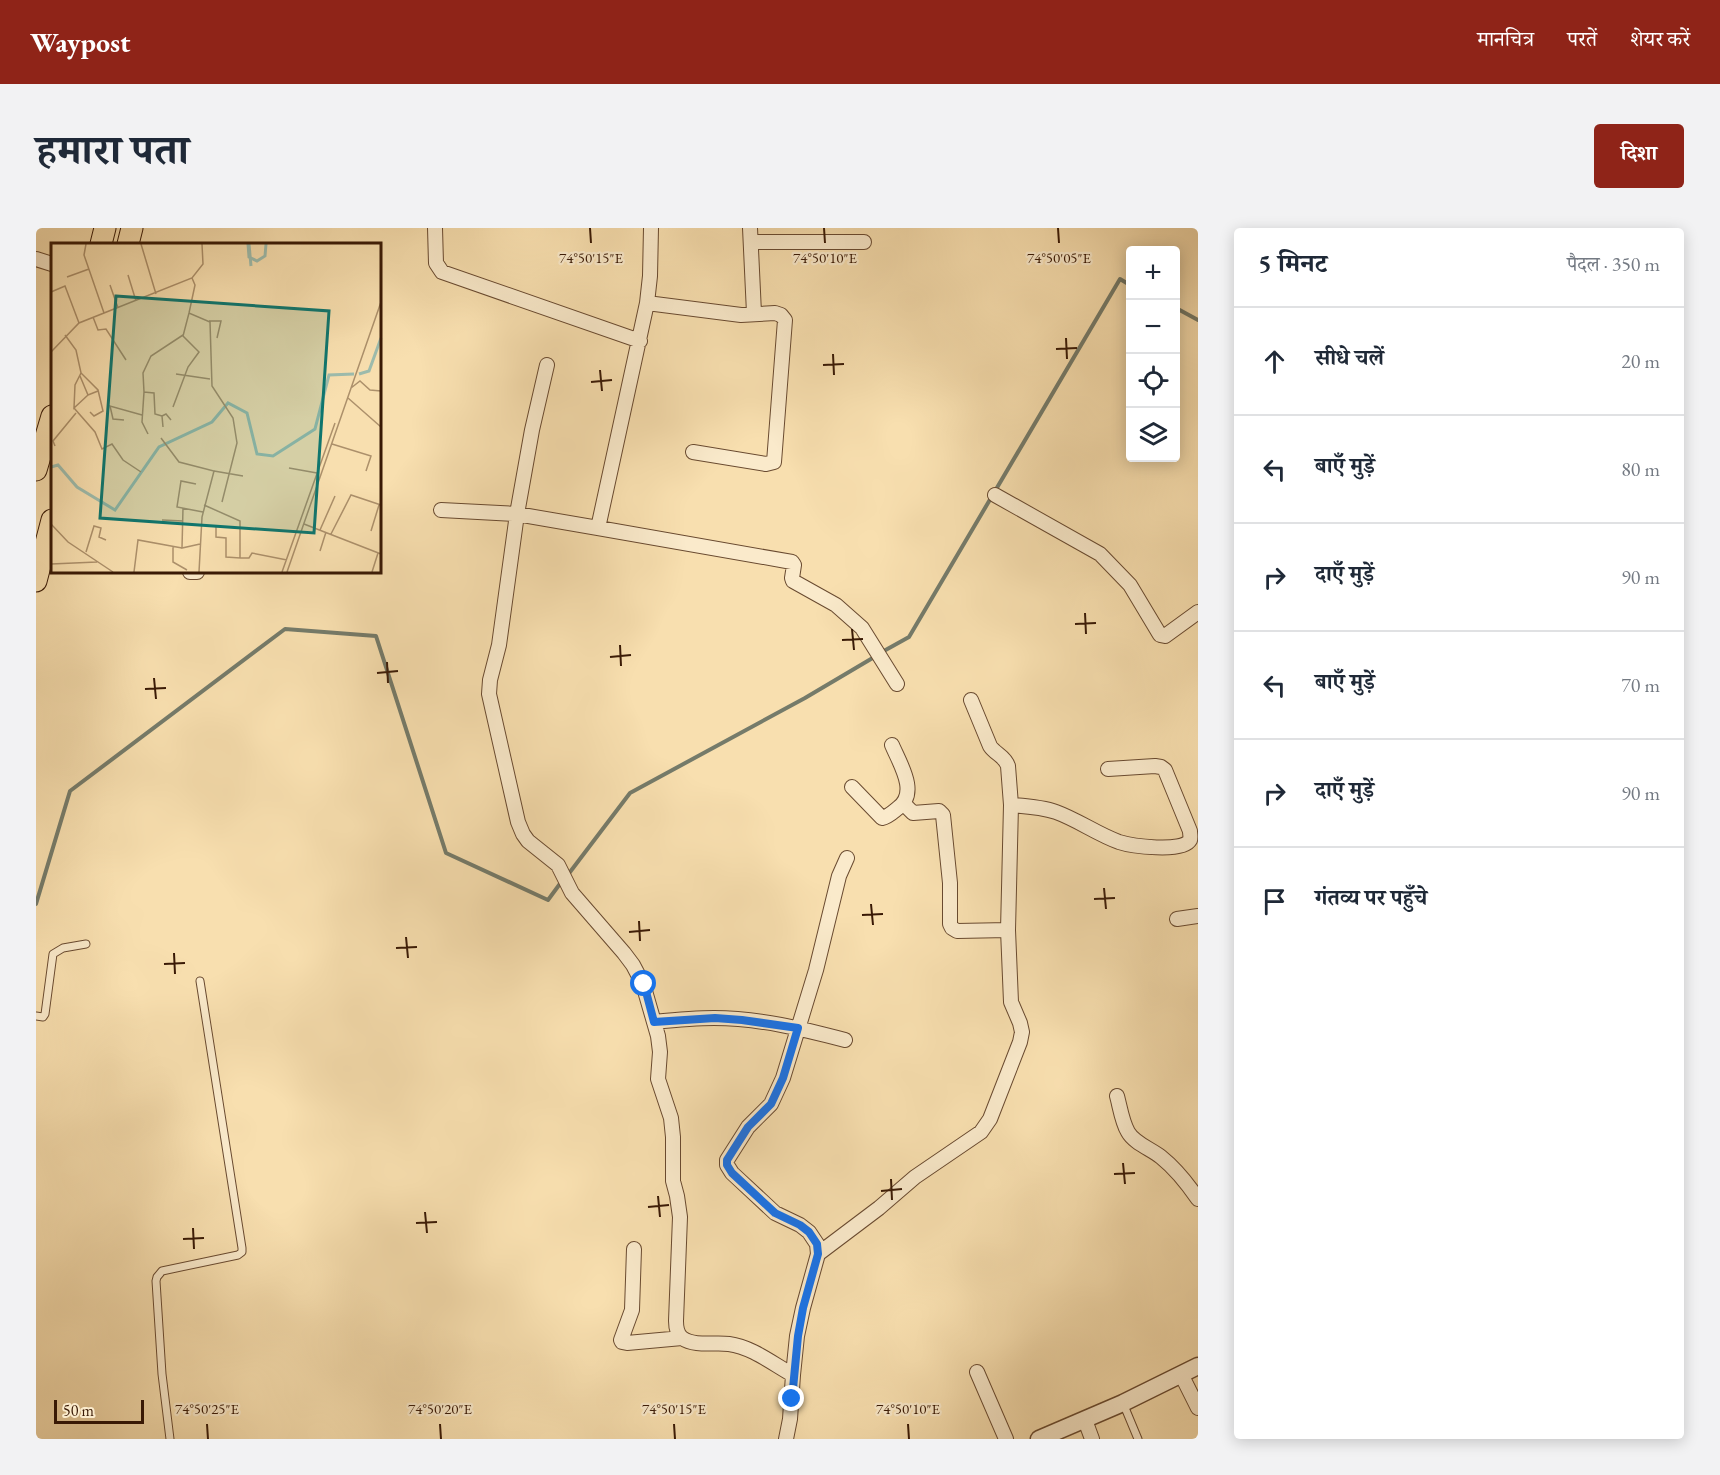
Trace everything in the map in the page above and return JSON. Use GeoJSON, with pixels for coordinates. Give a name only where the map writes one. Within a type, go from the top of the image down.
{"type":"FeatureCollection","features":[{"type":"Feature","properties":{"kind":"main road"},"geometry":{"type":"LineString","coordinates":[[101,243],[105,228]]}},
{"type":"Feature","properties":{"kind":"main road"},"geometry":{"type":"LineString","coordinates":[[128,243],[132,228]]}},
{"type":"Feature","properties":{"kind":"main road"},"geometry":{"type":"LineString","coordinates":[[36,470],[51,419]]}},
{"type":"Feature","properties":{"kind":"main road"},"geometry":{"type":"LineString","coordinates":[[36,581],[47,557],[51,527]]}},
{"type":"Feature","properties":{"kind":"street"},"geometry":{"type":"LineString","coordinates":[[435,228],[436,263],[442,272],[640,341]]}},
{"type":"Feature","properties":{"kind":"street"},"geometry":{"type":"LineString","coordinates":[[598,528],[647,303],[651,228]]}},
{"type":"Feature","properties":{"kind":"street"},"geometry":{"type":"LineString","coordinates":[[750,228],[754,313]]}},
{"type":"Feature","properties":{"kind":"street"},"geometry":{"type":"LineString","coordinates":[[751,242],[864,242]]}},
{"type":"Feature","properties":{"kind":"street"},"geometry":{"type":"LineString","coordinates":[[36,259],[51,264]]}},
{"type":"Feature","properties":{"kind":"street"},"geometry":{"type":"LineString","coordinates":[[647,303],[741,315],[775,313],[784,318],[774,462],[766,464],[693,452]]}},
{"type":"Feature","properties":{"kind":"street"},"geometry":{"type":"LineString","coordinates":[[547,365],[532,430],[517,514],[499,645],[490,680],[489,694],[518,822],[523,834],[528,841],[558,865],[572,893],[633,965],[644,984],[660,1043],[658,1078],[671,1118],[673,1181],[680,1216],[676,1326],[682,1338]]}},
{"type":"Feature","properties":{"kind":"street"},"geometry":{"type":"LineString","coordinates":[[995,495],[1100,554],[1136,593],[1160,636],[1165,636],[1198,612]]}},
{"type":"Feature","properties":{"kind":"street"},"geometry":{"type":"LineString","coordinates":[[441,510],[517,514],[792,562],[794,565],[793,581],[836,605],[862,628],[897,684]]}},
{"type":"Feature","properties":{"kind":"street"},"geometry":{"type":"LineString","coordinates":[[818,1254],[879,1208],[915,1177],[970,1140],[987,1125],[1020,1042],[1022,1032],[1011,1002],[1008,930],[1011,805],[1007,763],[990,746],[972,700]]}},
{"type":"Feature","properties":{"kind":"street"},"geometry":{"type":"LineString","coordinates":[[852,787],[882,818],[886,818],[904,804],[908,797],[907,784],[892,745]]}},
{"type":"Feature","properties":{"kind":"street"},"geometry":{"type":"LineString","coordinates":[[1011,805],[1055,812],[1102,835],[1129,845],[1175,847],[1189,841],[1190,831],[1165,770],[1155,766],[1108,769]]}},
{"type":"Feature","properties":{"kind":"street"},"geometry":{"type":"LineString","coordinates":[[904,804],[913,813],[939,811],[943,815],[952,928],[957,931],[1008,930]]}},
{"type":"Feature","properties":{"kind":"street"},"geometry":{"type":"LineString","coordinates":[[786,1439],[798,1336],[818,1254],[817,1244],[809,1232],[775,1213],[732,1173],[727,1160],[748,1127],[771,1104],[783,1078],[816,970],[839,876],[847,858]]}},
{"type":"Feature","properties":{"kind":"street"},"geometry":{"type":"LineString","coordinates":[[1177,920],[1198,916]]}},
{"type":"Feature","properties":{"kind":"street"},"geometry":{"type":"LineString","coordinates":[[654,1022],[715,1018],[742,1020],[798,1028],[846,1040]]}},
{"type":"Feature","properties":{"kind":"street"},"geometry":{"type":"LineString","coordinates":[[1117,1096],[1128,1133],[1173,1168],[1198,1199]]}},
{"type":"Feature","properties":{"kind":"street"},"geometry":{"type":"LineString","coordinates":[[634,1249],[632,1310],[622,1342],[682,1338],[699,1343],[739,1346],[793,1375]]}},
{"type":"Feature","properties":{"kind":"street"},"geometry":{"type":"LineString","coordinates":[[1039,1439],[1123,1403],[1198,1366]]}},
{"type":"Feature","properties":{"kind":"street"},"geometry":{"type":"LineString","coordinates":[[977,1372],[1006,1439]]}},
{"type":"Feature","properties":{"kind":"street"},"geometry":{"type":"LineString","coordinates":[[1181,1374],[1198,1408]]}},
{"type":"Feature","properties":{"kind":"street"},"geometry":{"type":"LineString","coordinates":[[1085,1420],[1092,1439]]}},
{"type":"Feature","properties":{"kind":"lane"},"geometry":{"type":"LineString","coordinates":[[36,1016],[43,1017],[45,1014],[53,954],[63,948],[86,944]]}},
{"type":"Feature","properties":{"kind":"lane"},"geometry":{"type":"LineString","coordinates":[[170,1439],[162,1374],[156,1281],[162,1272],[238,1255],[242,1252],[200,981]]}},
{"type":"Feature","properties":{"kind":"lane"},"geometry":{"type":"LineString","coordinates":[[1123,1403],[1138,1439]]}},
{"type":"Feature","properties":{"kind":"waterway"},"geometry":{"type":"LineString","coordinates":[[882,652],[909,637],[1120,279],[1126,283]]}},
{"type":"Feature","properties":{"kind":"waterway"},"geometry":{"type":"LineString","coordinates":[[1180,310],[1198,320]]}},
{"type":"Feature","properties":{"kind":"waterway"},"geometry":{"type":"LineString","coordinates":[[36,904],[70,791],[285,629],[376,636],[446,853],[548,900],[562,881]]}},
{"type":"Feature","properties":{"kind":"waterway"},"geometry":{"type":"LineString","coordinates":[[567,876],[630,793],[805,698],[876,656]]}},
{"type":"Feature","properties":{"kind":"route"},"geometry":{"type":"LineString","coordinates":[[644,984],[654,1022],[715,1018],[798,1028],[783,1078],[771,1104],[748,1127],[727,1160],[732,1173],[775,1213],[809,1232],[817,1244],[818,1254],[798,1336],[792,1399]]}}]}
